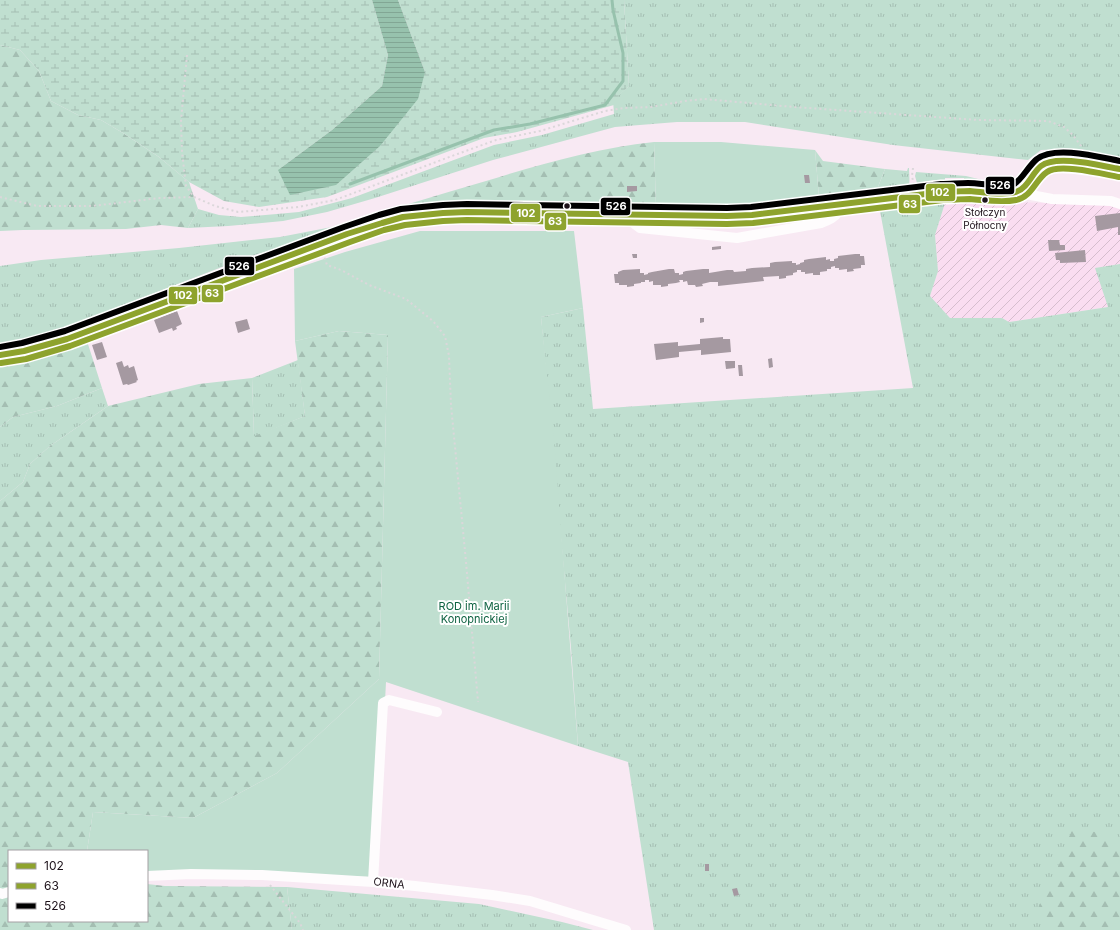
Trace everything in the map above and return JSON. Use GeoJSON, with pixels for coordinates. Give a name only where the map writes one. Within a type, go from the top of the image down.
{"type":"FeatureCollection","features":[{"type":"Feature","properties":{"kind":"street"},"geometry":{"type":"LineString","coordinates":[[0,355],[24,351],[67,339],[347,234],[396,218],[460,212],[747,215],[774,213],[947,191],[1014,192],[1022,189],[1031,176],[1042,165],[1052,160],[1081,162],[1120,169]]}},
{"type":"Feature","properties":{"kind":"street"},"geometry":{"type":"LineString","coordinates":[[1014,192],[1052,199],[1111,201],[1120,204]]}},
{"type":"Feature","properties":{"kind":"street"},"geometry":{"type":"LineString","coordinates":[[631,214],[631,221],[640,228],[737,238],[830,220],[839,211],[839,205]]}},
{"type":"Feature","properties":{"kind":"street"},"geometry":{"type":"LineString","coordinates":[[373,882],[382,703],[389,700],[438,712]]}},
{"type":"Feature","properties":{"kind":"street","name":"ORNA"},"geometry":{"type":"LineString","coordinates":[[148,876],[191,874],[262,875],[373,882],[492,895],[530,901],[625,930]]}},
{"type":"Feature","properties":{"kind":"path"},"geometry":{"type":"LineString","coordinates":[[187,55],[181,121],[182,152],[186,186],[194,197]]}},
{"type":"Feature","properties":{"kind":"path"},"geometry":{"type":"LineString","coordinates":[[0,197],[37,206],[92,206],[160,198],[194,197],[215,206],[238,212],[298,207],[334,200],[496,140],[540,131],[605,111],[624,108],[651,107],[704,99],[978,120],[1048,121],[1064,127],[1073,135],[1080,146],[1082,155],[1081,162]]}},
{"type":"Feature","properties":{"kind":"path"},"geometry":{"type":"LineString","coordinates":[[913,168],[912,176],[914,188]]}},
{"type":"Feature","properties":{"kind":"path"},"geometry":{"type":"LineString","coordinates":[[325,259],[326,265],[341,270],[369,285],[406,299],[433,321],[445,336],[449,356],[478,702]]}},
{"type":"Feature","properties":{"kind":"path"},"geometry":{"type":"LineString","coordinates":[[262,875],[300,923],[303,930]]}},
{"type":"Feature","properties":{"kind":"shaded area"},"geometry":{"type":"Polygon","coordinates":[[[372,0],[398,0],[425,72],[418,99],[380,146],[336,185],[290,195],[278,170],[332,130],[382,86],[388,55],[372,0]]]}},
{"type":"Feature","properties":{"kind":"shaded area"},"geometry":{"type":"Polygon","coordinates":[[[967,200],[1054,203],[1120,202],[1120,264],[1096,268],[1108,307],[1009,322],[1002,318],[950,318],[930,296],[938,271],[935,235],[945,203],[967,200]]]}},
{"type":"Feature","properties":{"kind":"green space"},"geometry":{"type":"Polygon","coordinates":[[[0,0],[372,0],[388,55],[382,86],[332,130],[278,170],[425,72],[398,0],[624,0],[629,86],[614,100],[614,105],[517,132],[484,138],[327,197],[259,207],[224,201],[189,182],[159,157],[101,120],[78,115],[51,101],[39,71],[20,50],[0,45],[0,0]]]}},
{"type":"Feature","properties":{"kind":"green space"},"geometry":{"type":"Polygon","coordinates":[[[624,0],[1120,0],[1120,162],[1090,158],[1065,149],[1041,150],[1028,160],[893,145],[745,122],[677,122],[615,127],[493,160],[327,212],[283,221],[188,228],[198,209],[219,215],[241,217],[299,212],[352,198],[494,145],[542,135],[614,114],[613,100],[629,86],[624,0]]]}},
{"type":"Feature","properties":{"kind":"green space"},"geometry":{"type":"Polygon","coordinates":[[[0,45],[20,50],[39,71],[51,101],[78,115],[101,120],[159,157],[189,182],[198,209],[188,228],[161,225],[126,229],[0,231],[0,45]]]}},
{"type":"Feature","properties":{"kind":"green space"},"geometry":{"type":"Polygon","coordinates":[[[654,142],[656,208],[424,208],[395,212],[342,228],[337,226],[548,163],[590,152],[654,142]]]}},
{"type":"Feature","properties":{"kind":"green space"},"geometry":{"type":"Polygon","coordinates":[[[654,142],[721,142],[815,150],[819,197],[744,208],[656,208],[654,142]]]}},
{"type":"Feature","properties":{"kind":"green space"},"geometry":{"type":"Polygon","coordinates":[[[815,150],[823,161],[885,169],[876,192],[819,197],[815,150]]]}},
{"type":"Feature","properties":{"kind":"green space"},"geometry":{"type":"Polygon","coordinates":[[[908,168],[909,184],[885,187],[886,193],[876,194],[885,169],[907,171],[908,168]]]}},
{"type":"Feature","properties":{"kind":"green space"},"geometry":{"type":"Polygon","coordinates":[[[916,172],[966,176],[998,184],[964,183],[964,178],[945,178],[945,181],[935,180],[917,183],[915,176],[916,172]]]}},
{"type":"Feature","properties":{"kind":"green space"},"geometry":{"type":"Polygon","coordinates":[[[945,203],[935,235],[938,271],[930,296],[950,318],[1002,318],[1009,322],[1108,307],[1095,268],[1120,264],[1120,930],[654,930],[628,762],[578,746],[571,648],[541,317],[583,308],[593,409],[913,388],[880,211],[945,203]]]}},
{"type":"Feature","properties":{"kind":"green space"},"geometry":{"type":"Polygon","coordinates":[[[337,226],[342,228],[248,257],[20,345],[0,348],[0,266],[41,260],[179,248],[280,237],[337,226]]]}},
{"type":"Feature","properties":{"kind":"green space","name":"ROD im. Marii Konopnickiej"},"geometry":{"type":"Polygon","coordinates":[[[420,231],[574,231],[583,308],[541,317],[554,441],[578,746],[386,682],[376,877],[148,873],[148,850],[87,850],[93,812],[193,818],[277,773],[379,679],[388,335],[339,331],[295,341],[294,269],[345,252],[420,231]]]}},
{"type":"Feature","properties":{"kind":"green space"},"geometry":{"type":"Polygon","coordinates":[[[339,331],[388,335],[379,679],[277,773],[193,818],[93,812],[87,850],[8,850],[8,922],[148,922],[148,884],[165,886],[287,887],[292,930],[0,930],[0,501],[23,482],[30,464],[50,446],[108,406],[199,384],[252,378],[254,436],[305,416],[295,341],[339,331]]]}},
{"type":"Feature","properties":{"kind":"green space"},"geometry":{"type":"Polygon","coordinates":[[[87,341],[102,388],[57,406],[13,417],[0,427],[0,365],[19,363],[87,341]]]}},
{"type":"Feature","properties":{"kind":"green space"},"geometry":{"type":"Polygon","coordinates":[[[298,360],[305,416],[254,437],[252,378],[298,360]]]}},
{"type":"Feature","properties":{"kind":"green space"},"geometry":{"type":"Polygon","coordinates":[[[102,388],[108,406],[50,446],[30,464],[23,482],[0,501],[0,427],[13,417],[57,406],[102,388]]]}},
{"type":"Feature","properties":{"kind":"green space"},"geometry":{"type":"Polygon","coordinates":[[[1072,829],[1104,833],[1120,847],[1120,930],[1047,930],[1039,906],[1054,877],[1072,829]]]}},
{"type":"Feature","properties":{"kind":"green space"},"geometry":{"type":"Polygon","coordinates":[[[287,887],[479,904],[593,930],[292,930],[287,887]]]}},
{"type":"Feature","properties":{"kind":"building"},"geometry":{"type":"Polygon","coordinates":[[[804,175],[809,175],[810,183],[805,183],[804,175]]]}},
{"type":"Feature","properties":{"kind":"building"},"geometry":{"type":"Polygon","coordinates":[[[627,186],[637,186],[637,191],[627,192],[627,186]]]}},
{"type":"Feature","properties":{"kind":"building"},"geometry":{"type":"Polygon","coordinates":[[[1120,213],[1120,235],[1118,235],[1118,227],[1097,231],[1095,216],[1120,213]]]}},
{"type":"Feature","properties":{"kind":"building"},"geometry":{"type":"Polygon","coordinates":[[[1048,240],[1059,240],[1060,245],[1065,245],[1065,250],[1049,251],[1048,240]]]}},
{"type":"Feature","properties":{"kind":"building"},"geometry":{"type":"Polygon","coordinates":[[[721,246],[721,249],[712,250],[712,247],[721,246]]]}},
{"type":"Feature","properties":{"kind":"building"},"geometry":{"type":"Polygon","coordinates":[[[1085,250],[1086,262],[1060,263],[1060,260],[1056,260],[1055,253],[1085,250]]]}},
{"type":"Feature","properties":{"kind":"building"},"geometry":{"type":"Polygon","coordinates":[[[632,254],[637,254],[637,258],[633,258],[632,254]]]}},
{"type":"Feature","properties":{"kind":"building"},"geometry":{"type":"Polygon","coordinates":[[[855,254],[864,256],[865,265],[861,265],[861,268],[853,269],[854,271],[847,272],[847,269],[839,270],[839,268],[835,268],[835,266],[831,267],[831,269],[827,269],[827,271],[820,272],[820,275],[813,275],[813,273],[805,274],[805,272],[801,272],[801,270],[797,270],[797,272],[793,273],[793,275],[786,276],[786,278],[779,279],[779,276],[763,277],[764,281],[718,286],[718,282],[710,282],[702,284],[703,286],[696,287],[695,285],[688,285],[687,281],[683,282],[683,280],[679,280],[680,282],[661,287],[661,285],[653,285],[653,281],[649,282],[649,280],[645,280],[645,282],[627,287],[627,285],[619,285],[619,283],[615,283],[614,274],[618,274],[618,272],[623,270],[640,269],[640,273],[644,273],[644,275],[669,269],[674,269],[675,273],[679,273],[679,275],[686,271],[703,269],[709,269],[709,273],[727,270],[733,270],[734,272],[746,271],[746,269],[752,268],[770,267],[770,263],[775,262],[792,261],[792,263],[796,263],[796,265],[809,259],[826,257],[826,260],[830,259],[830,261],[834,261],[834,259],[838,258],[838,256],[855,254]]]}},
{"type":"Feature","properties":{"kind":"building"},"geometry":{"type":"Polygon","coordinates":[[[177,311],[182,324],[176,327],[177,329],[173,331],[172,328],[159,333],[154,320],[177,311]]]}},
{"type":"Feature","properties":{"kind":"building"},"geometry":{"type":"Polygon","coordinates":[[[700,318],[704,318],[704,322],[700,323],[700,318]]]}},
{"type":"Feature","properties":{"kind":"building"},"geometry":{"type":"Polygon","coordinates":[[[247,319],[250,329],[238,333],[235,322],[247,319]]]}},
{"type":"Feature","properties":{"kind":"building"},"geometry":{"type":"Polygon","coordinates":[[[723,337],[723,339],[730,339],[731,352],[701,355],[701,350],[679,352],[679,357],[656,360],[654,344],[678,342],[678,346],[700,344],[700,339],[723,337]]]}},
{"type":"Feature","properties":{"kind":"building"},"geometry":{"type":"Polygon","coordinates":[[[102,342],[107,357],[97,360],[92,345],[102,342]]]}},
{"type":"Feature","properties":{"kind":"building"},"geometry":{"type":"Polygon","coordinates":[[[772,358],[773,367],[769,368],[768,359],[772,358]]]}},
{"type":"Feature","properties":{"kind":"building"},"geometry":{"type":"Polygon","coordinates":[[[122,361],[124,367],[128,365],[129,368],[134,366],[138,380],[136,381],[137,382],[123,385],[116,363],[122,361]]]}},
{"type":"Feature","properties":{"kind":"building"},"geometry":{"type":"Polygon","coordinates":[[[725,361],[735,361],[735,368],[726,369],[725,361]]]}},
{"type":"Feature","properties":{"kind":"building"},"geometry":{"type":"Polygon","coordinates":[[[738,365],[742,365],[743,376],[739,376],[738,365]]]}},
{"type":"Feature","properties":{"kind":"building"},"geometry":{"type":"Polygon","coordinates":[[[705,864],[709,864],[709,871],[705,871],[705,864]]]}},
{"type":"Feature","properties":{"kind":"building"},"geometry":{"type":"Polygon","coordinates":[[[737,888],[739,895],[734,896],[732,889],[737,888]]]}},
{"type":"Feature","properties":{"kind":"waterway"},"geometry":{"type":"LineString","coordinates":[[350,184],[494,130],[530,124],[605,105],[623,81],[623,53],[612,0]]}},
{"type":"Feature","properties":{"kind":"transit line","name":"526"},"geometry":{"type":"LineString","coordinates":[[0,347],[22,343],[65,331],[344,227],[401,209],[467,204],[727,208],[751,207],[941,184],[968,183],[1009,185],[1016,183],[1037,159],[1045,155],[1055,153],[1077,153],[1120,161]]}},
{"type":"Feature","properties":{"kind":"transit line","name":"102"},"geometry":{"type":"LineString","coordinates":[[0,355],[24,351],[67,339],[347,234],[403,217],[467,212],[727,216],[752,215],[942,192],[970,191],[999,194],[1011,193],[1024,187],[1041,166],[1057,161],[1079,162],[1120,169]]}},
{"type":"Feature","properties":{"kind":"transit line","name":"63"},"geometry":{"type":"LineString","coordinates":[[1,363],[26,359],[70,346],[350,242],[384,230],[405,225],[467,220],[727,224],[753,223],[943,200],[1016,200],[1030,192],[1043,175],[1053,170],[1082,170],[1119,177]]}},
{"type":"Feature","properties":{"kind":"place","name":"Stołczyn Północny"},"geometry":{"type":"Point","coordinates":[985,200]}}]}
